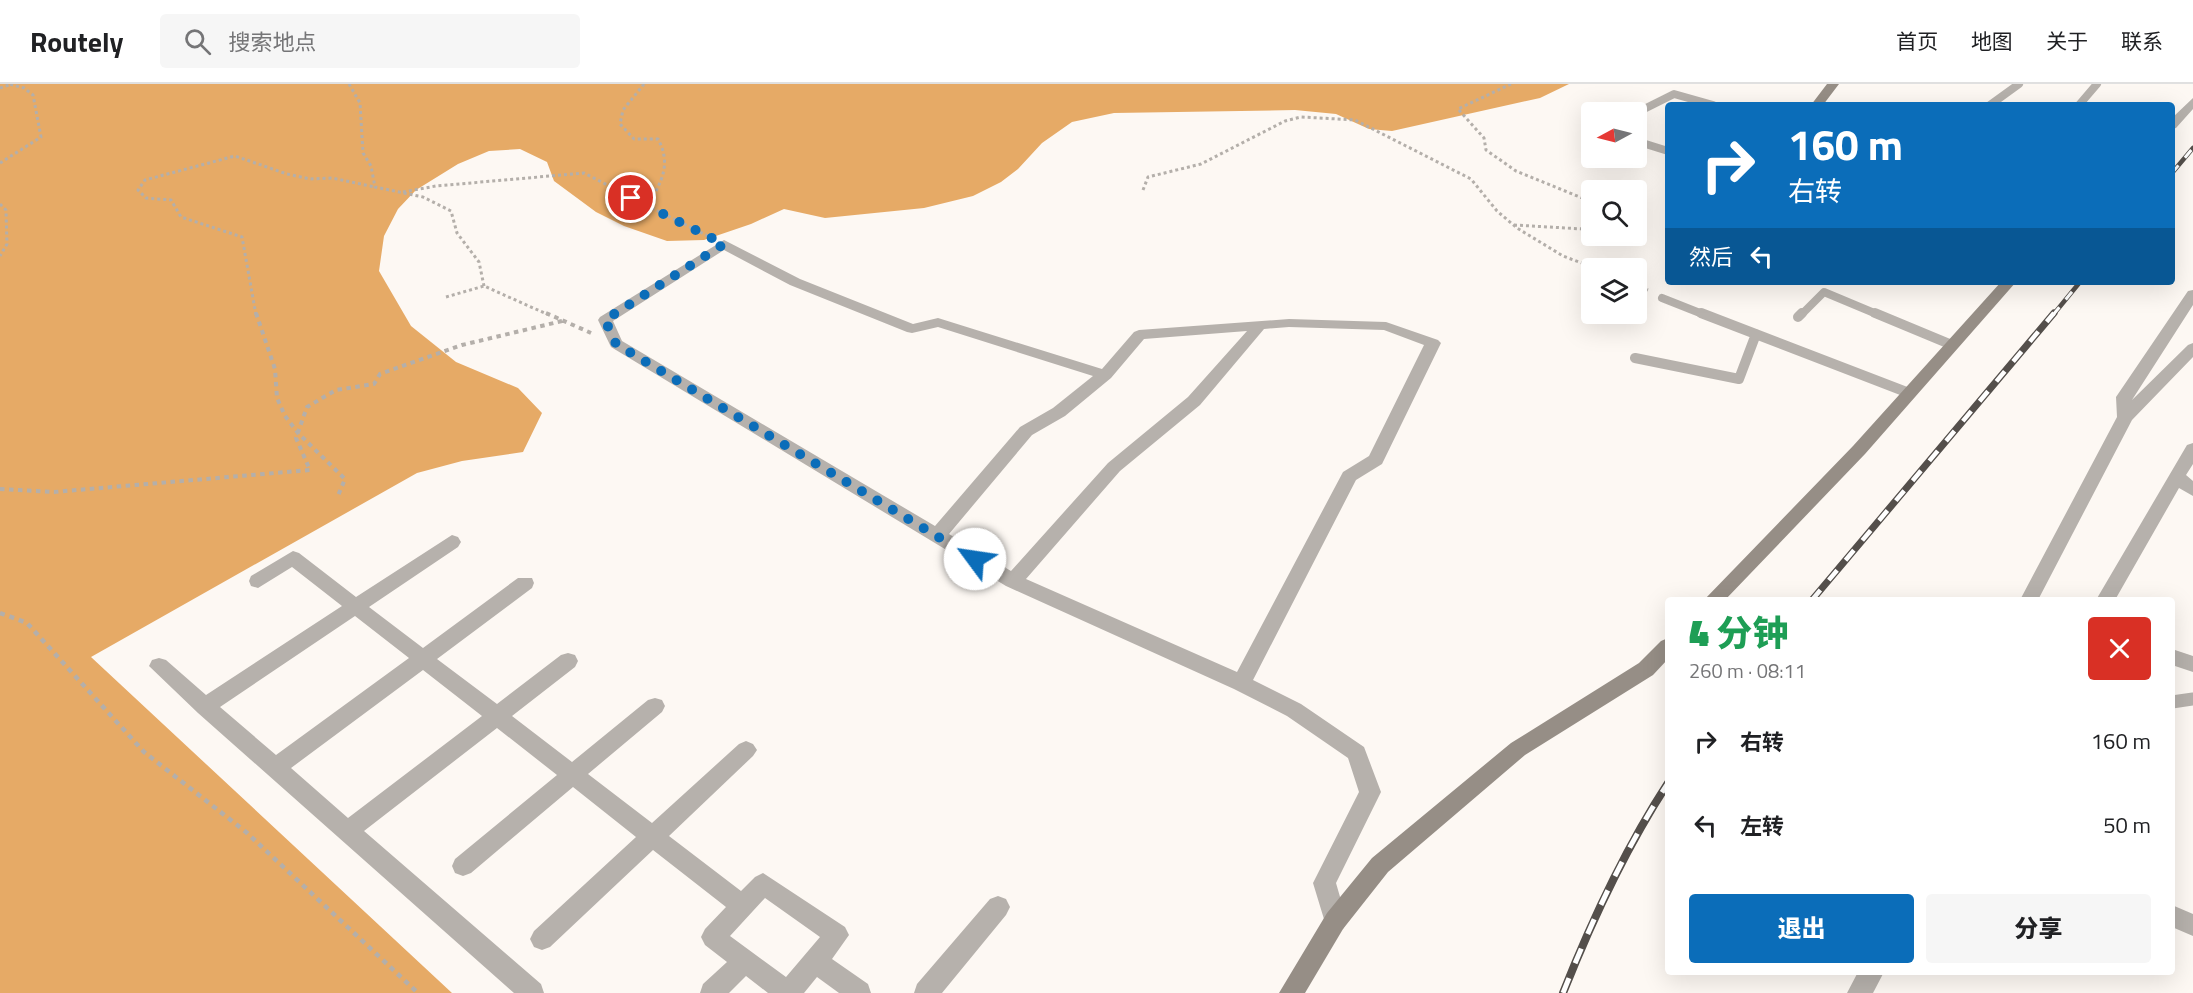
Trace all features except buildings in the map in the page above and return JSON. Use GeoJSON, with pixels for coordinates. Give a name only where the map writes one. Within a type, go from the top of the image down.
{"type":"FeatureCollection","features":[{"type":"Feature","properties":{"kind":"street"},"geometry":{"type":"LineString","coordinates":[[1818,102],[1833,84]]}},
{"type":"Feature","properties":{"kind":"street"},"geometry":{"type":"LineString","coordinates":[[2175,123],[2193,102]]}},
{"type":"Feature","properties":{"kind":"street"},"geometry":{"type":"LineString","coordinates":[[1105,375],[938,322],[912,329],[795,282],[724,244],[605,320],[616,344],[1013,581],[1241,683],[1294,710],[1357,753],[1370,792],[1324,883],[1335,921]]}},
{"type":"Feature","properties":{"kind":"street"},"geometry":{"type":"LineString","coordinates":[[1716,597],[1859,450],[2006,285]]}},
{"type":"Feature","properties":{"kind":"street"},"geometry":{"type":"LineString","coordinates":[[2125,417],[2124,397],[2193,294]]}},
{"type":"Feature","properties":{"kind":"street"},"geometry":{"type":"LineString","coordinates":[[937,536],[1026,431],[1059,412],[1105,375],[1140,335],[1289,323],[1386,326],[1433,343],[1376,460],[1349,476],[1241,683]]}},
{"type":"Feature","properties":{"kind":"street"},"geometry":{"type":"LineString","coordinates":[[1013,581],[1075,508],[1114,467],[1194,401],[1260,326]]}},
{"type":"Feature","properties":{"kind":"street"},"geometry":{"type":"LineString","coordinates":[[2031,597],[2125,417],[2193,348]]}},
{"type":"Feature","properties":{"kind":"street"},"geometry":{"type":"LineString","coordinates":[[2107,597],[2193,449]]}},
{"type":"Feature","properties":{"kind":"street"},"geometry":{"type":"LineString","coordinates":[[2176,476],[2193,490]]}},
{"type":"Feature","properties":{"kind":"street"},"geometry":{"type":"LineString","coordinates":[[205,707],[452,542]]}},
{"type":"Feature","properties":{"kind":"street"},"geometry":{"type":"LineString","coordinates":[[258,581],[294,558],[742,906]]}},
{"type":"Feature","properties":{"kind":"street"},"geometry":{"type":"LineString","coordinates":[[275,768],[525,583]]}},
{"type":"Feature","properties":{"kind":"street"},"geometry":{"type":"LineString","coordinates":[[1291,993],[1335,921],[1380,865],[1518,749],[1646,669],[1665,649]]}},
{"type":"Feature","properties":{"kind":"street"},"geometry":{"type":"LineString","coordinates":[[2175,658],[2193,664]]}},
{"type":"Feature","properties":{"kind":"street"},"geometry":{"type":"LineString","coordinates":[[347,831],[568,661]]}},
{"type":"Feature","properties":{"kind":"street"},"geometry":{"type":"LineString","coordinates":[[159,666],[532,993]]}},
{"type":"Feature","properties":{"kind":"street"},"geometry":{"type":"LineString","coordinates":[[463,866],[655,706]]}},
{"type":"Feature","properties":{"kind":"street"},"geometry":{"type":"LineString","coordinates":[[542,939],[746,750]]}},
{"type":"Feature","properties":{"kind":"street"},"geometry":{"type":"LineString","coordinates":[[763,884],[837,936],[788,993],[713,937],[742,906],[763,884]]}},
{"type":"Feature","properties":{"kind":"street"},"geometry":{"type":"LineString","coordinates":[[926,993],[998,907]]}},
{"type":"Feature","properties":{"kind":"street"},"geometry":{"type":"LineString","coordinates":[[2175,917],[2193,925]]}},
{"type":"Feature","properties":{"kind":"street"},"geometry":{"type":"LineString","coordinates":[[712,993],[745,961]]}},
{"type":"Feature","properties":{"kind":"street"},"geometry":{"type":"LineString","coordinates":[[815,961],[859,993]]}},
{"type":"Feature","properties":{"kind":"street"},"geometry":{"type":"LineString","coordinates":[[1859,993],[1870,975]]}},
{"type":"Feature","properties":{"kind":"lane"},"geometry":{"type":"LineString","coordinates":[[1994,102],[2019,84]]}},
{"type":"Feature","properties":{"kind":"lane"},"geometry":{"type":"LineString","coordinates":[[2082,102],[2097,84]]}},
{"type":"Feature","properties":{"kind":"lane"},"geometry":{"type":"LineString","coordinates":[[1647,108],[1674,94],[1702,102]]}},
{"type":"Feature","properties":{"kind":"lane"},"geometry":{"type":"LineString","coordinates":[[1647,144],[1665,150]]}},
{"type":"Feature","properties":{"kind":"lane"},"geometry":{"type":"LineString","coordinates":[[1798,317],[1824,292],[1952,345]]}},
{"type":"Feature","properties":{"kind":"lane"},"geometry":{"type":"LineString","coordinates":[[1662,297],[1909,393]]}},
{"type":"Feature","properties":{"kind":"lane"},"geometry":{"type":"LineString","coordinates":[[1635,358],[1739,379],[1756,334]]}},
{"type":"Feature","properties":{"kind":"lane"},"geometry":{"type":"LineString","coordinates":[[2175,702],[2193,699]]}},
{"type":"Feature","properties":{"kind":"path"},"geometry":{"type":"LineString","coordinates":[[0,88],[9,84],[24,88],[33,95],[41,137],[0,163]]}},
{"type":"Feature","properties":{"kind":"path"},"geometry":{"type":"LineString","coordinates":[[349,84],[360,103],[363,153],[371,166],[375,187]]}},
{"type":"Feature","properties":{"kind":"path"},"geometry":{"type":"LineString","coordinates":[[644,84],[623,111],[620,124],[634,139],[658,139],[667,153],[666,170],[648,206]]}},
{"type":"Feature","properties":{"kind":"path"},"geometry":{"type":"LineString","coordinates":[[1511,84],[1458,109],[1484,138],[1486,150],[1516,171],[1581,198]]}},
{"type":"Feature","properties":{"kind":"path"},"geometry":{"type":"LineString","coordinates":[[1143,190],[1148,177],[1202,164],[1285,121],[1301,117],[1334,117],[1354,120],[1471,179],[1497,211],[1514,225],[1563,256],[1581,263]]}},
{"type":"Feature","properties":{"kind":"path"},"geometry":{"type":"LineString","coordinates":[[337,498],[345,479],[298,433],[285,416],[278,398],[274,369],[252,302],[242,237],[224,229],[181,217],[171,200],[146,198],[138,190],[146,180],[235,156],[299,177],[332,178],[423,198],[451,211],[457,233],[479,262],[484,286]]}},
{"type":"Feature","properties":{"kind":"path"},"geometry":{"type":"LineString","coordinates":[[400,192],[436,186],[584,173],[614,191],[724,244]]}},
{"type":"Feature","properties":{"kind":"path"},"geometry":{"type":"LineString","coordinates":[[0,204],[6,210],[7,244],[0,256]]}},
{"type":"Feature","properties":{"kind":"path"},"geometry":{"type":"LineString","coordinates":[[1514,225],[1581,229]]}},
{"type":"Feature","properties":{"kind":"path"},"geometry":{"type":"LineString","coordinates":[[447,297],[484,286],[616,344]]}},
{"type":"Feature","properties":{"kind":"path"},"geometry":{"type":"LineString","coordinates":[[0,489],[54,492],[310,470],[296,438],[307,407],[336,390],[375,384],[380,374],[462,345],[496,336],[521,333],[562,321]]}},
{"type":"Feature","properties":{"kind":"path"},"geometry":{"type":"LineString","coordinates":[[0,613],[27,622],[144,753],[246,832],[418,993]]}},
{"type":"Feature","properties":{"kind":"shaded area"},"geometry":{"type":"Polygon","coordinates":[[[0,84],[1569,84],[1540,98],[1392,131],[1369,129],[1336,114],[1295,110],[1114,113],[1072,122],[1042,143],[1018,169],[1001,182],[973,196],[924,208],[825,218],[784,209],[751,224],[704,240],[667,241],[624,226],[596,212],[554,181],[547,162],[520,149],[489,151],[458,164],[416,190],[398,209],[384,236],[379,271],[411,326],[456,362],[518,388],[542,413],[523,452],[462,461],[417,473],[91,657],[452,993],[0,993],[0,84]]]}},
{"type":"Feature","properties":{"kind":"railway"},"geometry":{"type":"LineString","coordinates":[[2175,169],[2193,148]]}},
{"type":"Feature","properties":{"kind":"railway"},"geometry":{"type":"LineString","coordinates":[[2053,315],[2078,285]]}},
{"type":"Feature","properties":{"kind":"railway"},"geometry":{"type":"LineString","coordinates":[[1815,597],[2054,313]]}},
{"type":"Feature","properties":{"kind":"railway"},"geometry":{"type":"LineString","coordinates":[[1563,993],[1610,885],[1665,788]]}},
{"type":"Feature","properties":{"kind":"route"},"geometry":{"type":"LineString","coordinates":[[631,198],[724,244],[605,320],[616,344],[975,559]]}}]}
